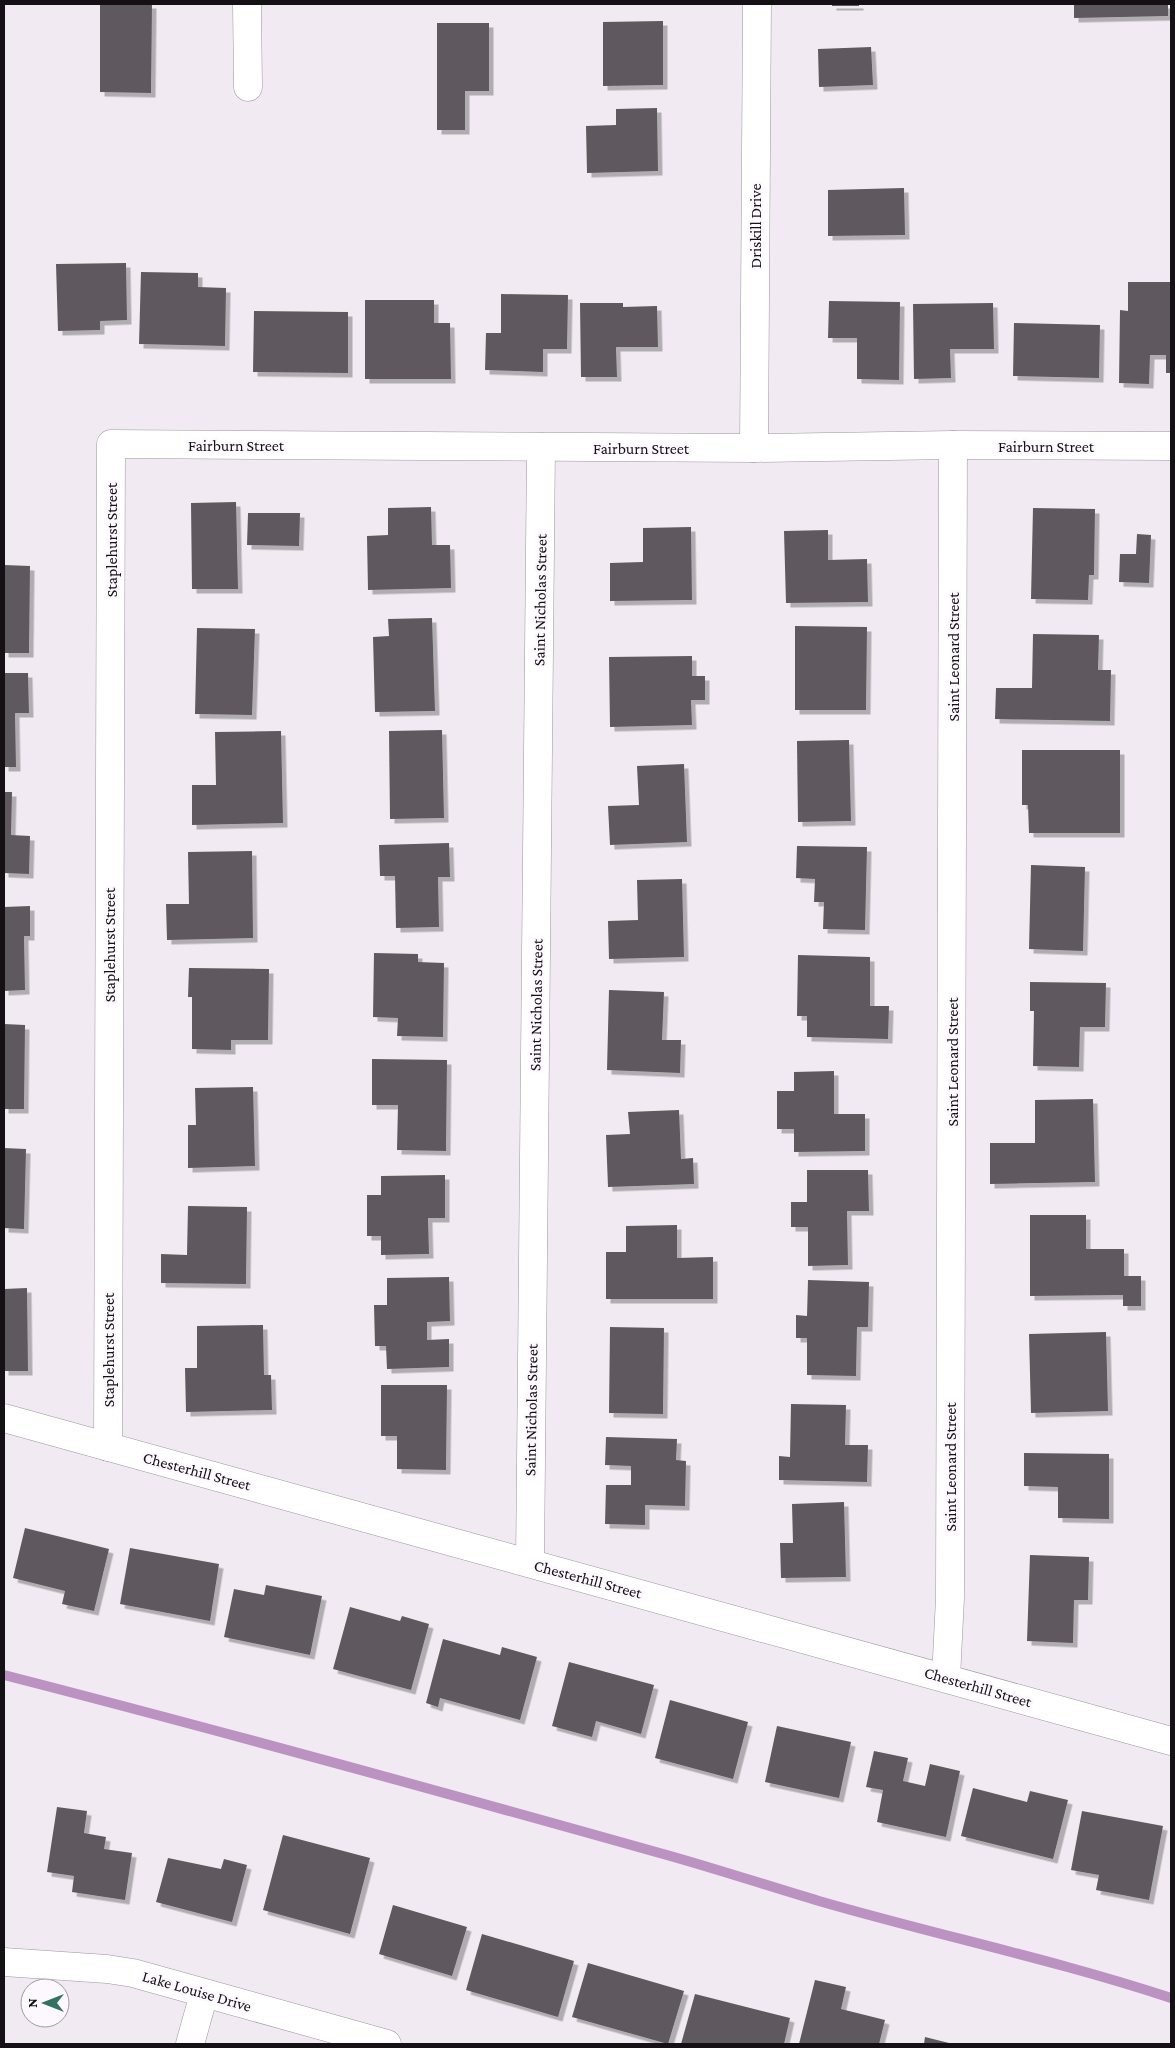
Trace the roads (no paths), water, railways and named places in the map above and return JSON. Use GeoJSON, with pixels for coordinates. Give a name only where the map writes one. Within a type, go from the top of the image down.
{"type":"FeatureCollection","features":[{"type":"Feature","properties":{"kind":"street"},"geometry":{"type":"LineString","coordinates":[[246,4],[248,86]]}},
{"type":"Feature","properties":{"kind":"street","name":"Driskill Drive"},"geometry":{"type":"LineString","coordinates":[[754,448],[757,4]]}},
{"type":"Feature","properties":{"kind":"street","name":"Fairburn Street"},"geometry":{"type":"LineString","coordinates":[[111,444],[754,448],[1171,446]]}},
{"type":"Feature","properties":{"kind":"street","name":"Staplehurst Street"},"geometry":{"type":"LineString","coordinates":[[108,1447],[111,444]]}},
{"type":"Feature","properties":{"kind":"street","name":"Saint Leonard Street"},"geometry":{"type":"LineString","coordinates":[[946,1678],[950,1588],[953,446]]}},
{"type":"Feature","properties":{"kind":"street","name":"Saint Nicholas Street"},"geometry":{"type":"LineString","coordinates":[[530,1563],[542,447]]}},
{"type":"Feature","properties":{"kind":"street","name":"Chesterhill Street"},"geometry":{"type":"LineString","coordinates":[[4,1418],[1171,1741]]}},
{"type":"Feature","properties":{"kind":"street","name":"Lake Louise Drive"},"geometry":{"type":"LineString","coordinates":[[4,1962],[107,1969],[133,1973],[387,2044]]}},
{"type":"Feature","properties":{"kind":"street"},"geometry":{"type":"LineString","coordinates":[[190,2044],[204,1994]]}},
{"type":"Feature","properties":{"kind":"waterway"},"geometry":{"type":"LineString","coordinates":[[4,1675],[493,1806],[677,1858],[819,1901],[1128,1984],[1171,1998]]}}]}
